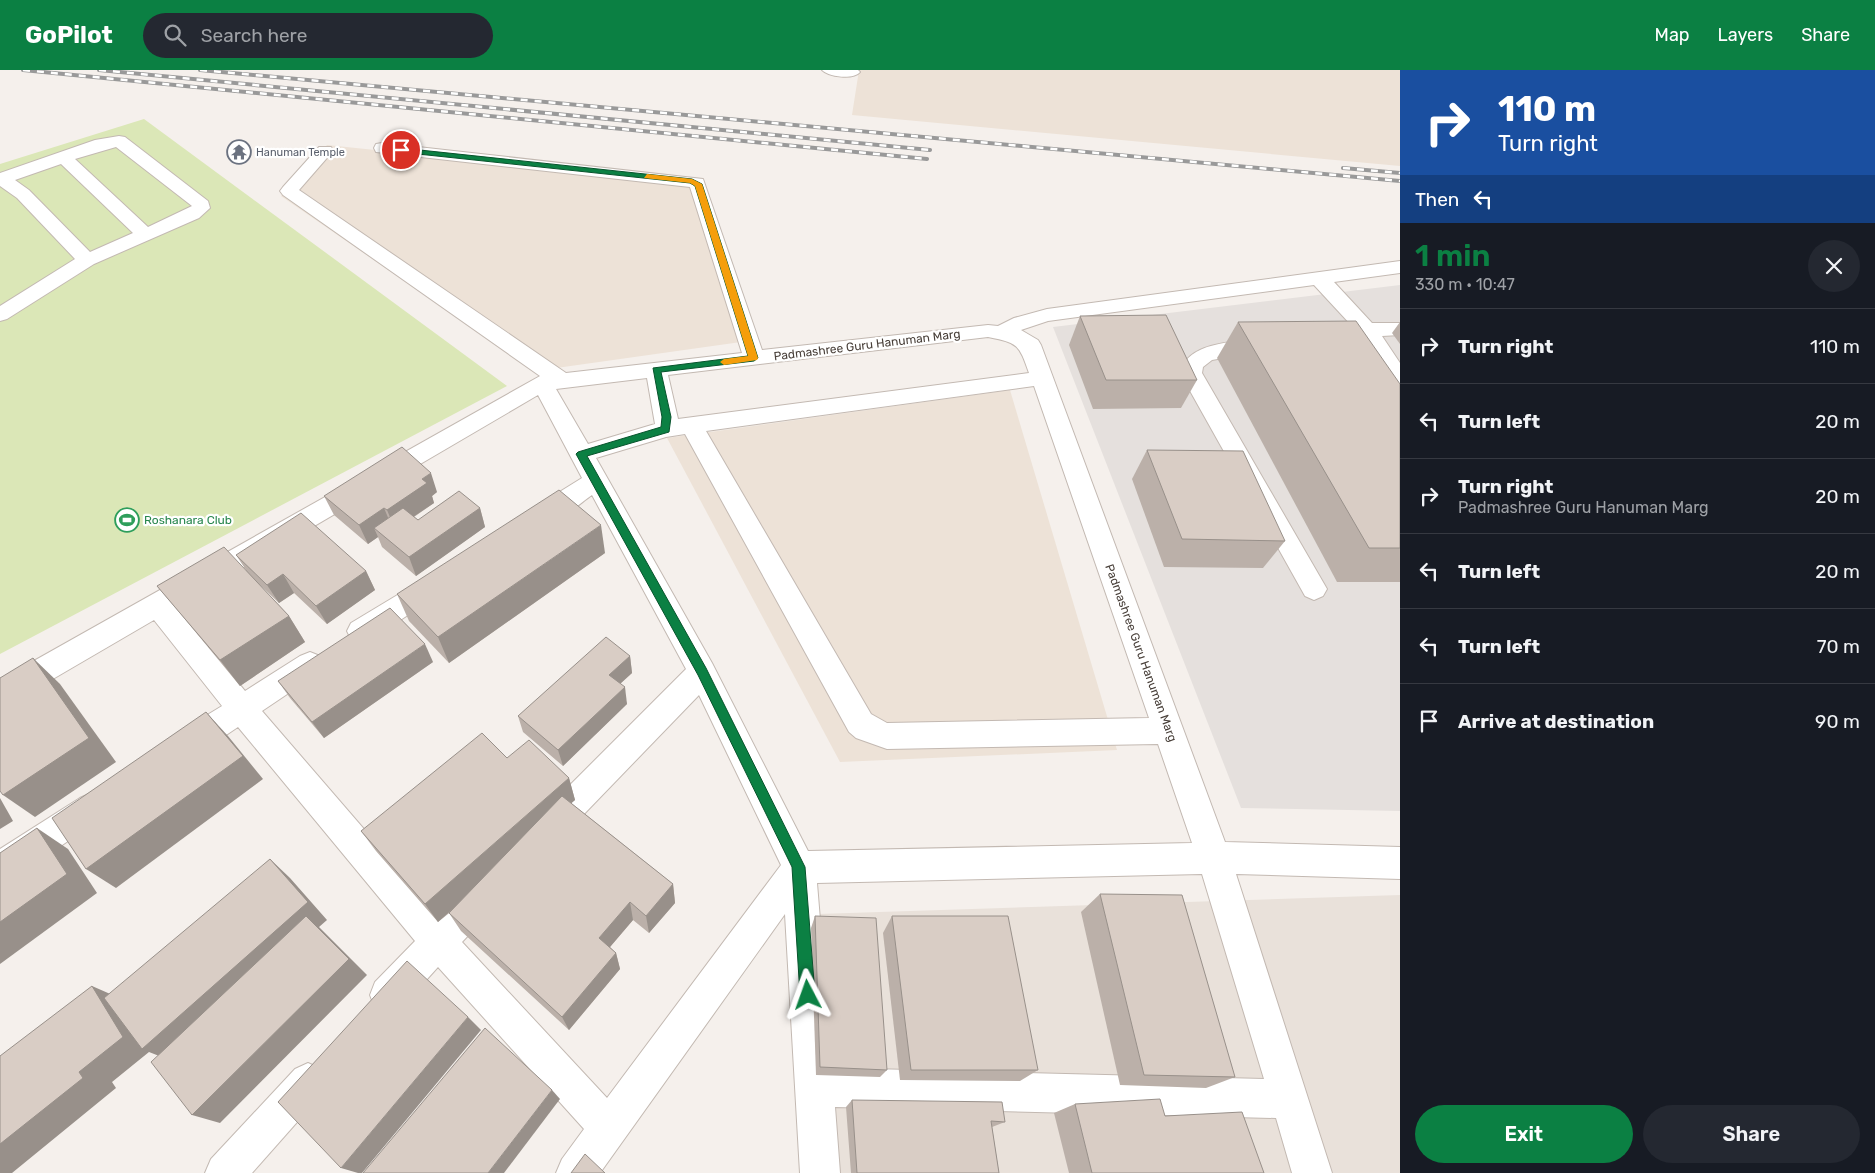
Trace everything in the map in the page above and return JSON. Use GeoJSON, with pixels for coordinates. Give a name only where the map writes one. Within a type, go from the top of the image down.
{"type":"FeatureCollection","features":[{"type":"Feature","properties":{"kind":"street"},"geometry":{"type":"LineString","coordinates":[[830,70],[852,72]]}},
{"type":"Feature","properties":{"kind":"street"},"geometry":{"type":"LineString","coordinates":[[0,315],[87,260],[193,214],[202,205],[119,141],[101,144],[1,178]]}},
{"type":"Feature","properties":{"kind":"street"},"geometry":{"type":"LineString","coordinates":[[382,148],[697,183],[754,358]]}},
{"type":"Feature","properties":{"kind":"street"},"geometry":{"type":"LineString","coordinates":[[325,151],[289,191],[552,382],[581,454],[702,672],[798,867],[820,1173]]}},
{"type":"Feature","properties":{"kind":"street"},"geometry":{"type":"LineString","coordinates":[[63,157],[146,235]]}},
{"type":"Feature","properties":{"kind":"street"},"geometry":{"type":"LineString","coordinates":[[1,178],[23,194],[87,260]]}},
{"type":"Feature","properties":{"kind":"street"},"geometry":{"type":"LineString","coordinates":[[1002,332],[1021,322],[1047,315],[1400,267]]}},
{"type":"Feature","properties":{"kind":"street"},"geometry":{"type":"LineString","coordinates":[[1319,278],[1367,330],[1400,379]]}},
{"type":"Feature","properties":{"kind":"street"},"geometry":{"type":"LineString","coordinates":[[1314,589],[1191,373],[1193,364],[1206,354],[1367,330],[1400,328]]}},
{"type":"Feature","properties":{"kind":"street","name":"Padmashree Guru Hanuman Marg"},"geometry":{"type":"LineString","coordinates":[[0,695],[157,604],[552,382],[988,331],[1018,336],[1030,345],[1214,858],[1287,1099],[1312,1173]]}},
{"type":"Feature","properties":{"kind":"street"},"geometry":{"type":"LineString","coordinates":[[656,370],[666,417],[678,427],[860,722],[867,729],[887,736],[1169,731]]}},
{"type":"Feature","properties":{"kind":"street"},"geometry":{"type":"LineString","coordinates":[[581,454],[678,427],[1042,378]]}},
{"type":"Feature","properties":{"kind":"street"},"geometry":{"type":"LineString","coordinates":[[513,534],[596,481]]}},
{"type":"Feature","properties":{"kind":"street"},"geometry":{"type":"LineString","coordinates":[[166,758],[240,708],[456,571]]}},
{"type":"Feature","properties":{"kind":"street"},"geometry":{"type":"LineString","coordinates":[[157,604],[240,708],[438,941],[608,1128]]}},
{"type":"Feature","properties":{"kind":"street"},"geometry":{"type":"LineString","coordinates":[[365,1021],[438,941],[702,672]]}},
{"type":"Feature","properties":{"kind":"street"},"geometry":{"type":"LineString","coordinates":[[0,868],[116,791]]}},
{"type":"Feature","properties":{"kind":"street"},"geometry":{"type":"LineString","coordinates":[[798,867],[1214,858],[1400,863]]}},
{"type":"Feature","properties":{"kind":"street"},"geometry":{"type":"LineString","coordinates":[[576,1173],[798,867]]}},
{"type":"Feature","properties":{"kind":"street"},"geometry":{"type":"LineString","coordinates":[[225,1173],[332,1057]]}},
{"type":"Feature","properties":{"kind":"street"},"geometry":{"type":"LineString","coordinates":[[814,1087],[1287,1099]]}},
{"type":"Feature","properties":{"kind":"shaded area"},"geometry":{"type":"Polygon","coordinates":[[[859,70],[1400,70],[1400,166],[852,115],[859,70]]]}},
{"type":"Feature","properties":{"kind":"shaded area"},"geometry":{"type":"Polygon","coordinates":[[[327,145],[695,183],[741,342],[535,371],[281,196],[327,145]]]}},
{"type":"Feature","properties":{"kind":"shaded area"},"geometry":{"type":"Polygon","coordinates":[[[1400,285],[1400,811],[1241,808],[1053,327],[1400,285]]]}},
{"type":"Feature","properties":{"kind":"shaded area"},"geometry":{"type":"Polygon","coordinates":[[[1010,390],[1117,750],[840,762],[667,438],[1010,390]]]}},
{"type":"Feature","properties":{"kind":"shaded area"},"geometry":{"type":"Polygon","coordinates":[[[1400,895],[1400,1173],[823,1173],[818,914],[1400,895]]]}},
{"type":"Feature","properties":{"kind":"green space","name":"Roshanara Club"},"geometry":{"type":"Polygon","coordinates":[[[144,119],[507,386],[0,654],[0,164],[144,119]]]}},
{"type":"Feature","properties":{"kind":"building"},"geometry":{"type":"Polygon","coordinates":[[[1166,315],[1197,380],[1106,380],[1080,316],[1166,315]]]}},
{"type":"Feature","properties":{"kind":"building"},"geometry":{"type":"Polygon","coordinates":[[[1356,321],[1400,384],[1400,548],[1369,548],[1238,322],[1356,321]]]}},
{"type":"Feature","properties":{"kind":"building"},"geometry":{"type":"Polygon","coordinates":[[[402,447],[431,473],[422,479],[427,483],[387,510],[384,508],[359,525],[324,496],[402,447]]]}},
{"type":"Feature","properties":{"kind":"building"},"geometry":{"type":"Polygon","coordinates":[[[1147,450],[1243,451],[1285,541],[1182,539],[1147,450]]]}},
{"type":"Feature","properties":{"kind":"building"},"geometry":{"type":"Polygon","coordinates":[[[559,490],[601,525],[438,637],[397,594],[559,490]]]}},
{"type":"Feature","properties":{"kind":"building"},"geometry":{"type":"Polygon","coordinates":[[[459,491],[480,508],[409,557],[374,528],[403,508],[418,520],[459,491]]]}},
{"type":"Feature","properties":{"kind":"building"},"geometry":{"type":"Polygon","coordinates":[[[301,513],[366,571],[316,606],[283,574],[267,585],[236,555],[301,513]]]}},
{"type":"Feature","properties":{"kind":"building"},"geometry":{"type":"Polygon","coordinates":[[[224,547],[289,616],[220,660],[157,586],[224,547]]]}},
{"type":"Feature","properties":{"kind":"building"},"geometry":{"type":"Polygon","coordinates":[[[390,608],[425,644],[312,722],[278,681],[390,608]]]}},
{"type":"Feature","properties":{"kind":"building"},"geometry":{"type":"Polygon","coordinates":[[[606,637],[630,656],[609,675],[625,687],[558,750],[518,716],[606,637]]]}},
{"type":"Feature","properties":{"kind":"building"},"geometry":{"type":"Polygon","coordinates":[[[33,658],[89,738],[3,795],[0,791],[0,678],[33,658]]]}},
{"type":"Feature","properties":{"kind":"building"},"geometry":{"type":"Polygon","coordinates":[[[206,712],[243,756],[86,869],[52,818],[206,712]]]}},
{"type":"Feature","properties":{"kind":"building"},"geometry":{"type":"Polygon","coordinates":[[[482,733],[507,758],[529,740],[569,778],[425,904],[361,831],[482,733]]]}},
{"type":"Feature","properties":{"kind":"building"},"geometry":{"type":"Polygon","coordinates":[[[562,796],[673,884],[646,916],[630,902],[599,938],[616,953],[562,1017],[449,913],[562,796]]]}},
{"type":"Feature","properties":{"kind":"building"},"geometry":{"type":"Polygon","coordinates":[[[37,828],[67,874],[0,922],[0,853],[37,828]]]}},
{"type":"Feature","properties":{"kind":"building"},"geometry":{"type":"Polygon","coordinates":[[[270,859],[308,902],[142,1049],[104,998],[270,859]]]}},
{"type":"Feature","properties":{"kind":"building"},"geometry":{"type":"Polygon","coordinates":[[[1100,894],[1182,895],[1235,1077],[1144,1075],[1100,894]]]}},
{"type":"Feature","properties":{"kind":"building"},"geometry":{"type":"Polygon","coordinates":[[[306,916],[349,959],[192,1115],[151,1062],[306,916]]]}},
{"type":"Feature","properties":{"kind":"building"},"geometry":{"type":"Polygon","coordinates":[[[815,916],[876,918],[887,1070],[820,1067],[815,916]]]}},
{"type":"Feature","properties":{"kind":"building"},"geometry":{"type":"Polygon","coordinates":[[[892,916],[1008,916],[1038,1070],[911,1070],[892,916]]]}},
{"type":"Feature","properties":{"kind":"building"},"geometry":{"type":"Polygon","coordinates":[[[407,961],[468,1017],[341,1168],[278,1102],[407,961]]]}},
{"type":"Feature","properties":{"kind":"building"},"geometry":{"type":"Polygon","coordinates":[[[92,986],[123,1037],[79,1072],[83,1078],[0,1144],[0,1056],[92,986]]]}},
{"type":"Feature","properties":{"kind":"building"},"geometry":{"type":"Polygon","coordinates":[[[485,1028],[552,1090],[488,1173],[363,1173],[485,1028]]]}},
{"type":"Feature","properties":{"kind":"building"},"geometry":{"type":"Polygon","coordinates":[[[1160,1099],[1165,1116],[1242,1112],[1264,1173],[1092,1173],[1075,1104],[1160,1099]]]}},
{"type":"Feature","properties":{"kind":"building"},"geometry":{"type":"Polygon","coordinates":[[[852,1100],[1002,1102],[1005,1122],[991,1121],[999,1173],[857,1173],[852,1100]]]}},
{"type":"Feature","properties":{"kind":"building"},"geometry":{"type":"Polygon","coordinates":[[[585,1154],[605,1173],[571,1173],[585,1154]]]}},
{"type":"Feature","properties":{"kind":"railway"},"geometry":{"type":"LineString","coordinates":[[23,70],[927,159]]}},
{"type":"Feature","properties":{"kind":"railway"},"geometry":{"type":"LineString","coordinates":[[99,70],[930,150]]}},
{"type":"Feature","properties":{"kind":"railway"},"geometry":{"type":"LineString","coordinates":[[200,70],[1400,181]]}},
{"type":"Feature","properties":{"kind":"railway"},"geometry":{"type":"LineString","coordinates":[[1343,168],[1400,173]]}},
{"type":"Feature","properties":{"kind":"slow traffic"},"geometry":{"type":"LineString","coordinates":[[647,176],[692,181],[699,184],[754,358],[724,362]]}},
{"type":"Feature","properties":{"kind":"place","name":"Hanuman Temple"},"geometry":{"type":"Point","coordinates":[239,152]}},
{"type":"Feature","properties":{"kind":"place","name":"Roshanara Club"},"geometry":{"type":"Point","coordinates":[127,520]}},
{"type":"Feature","properties":{"kind":"route"},"geometry":{"type":"LineString","coordinates":[[401,150],[692,181],[699,184],[754,358],[656,370],[667,422],[666,429],[581,454],[702,672],[798,867],[808,995]]}}]}
